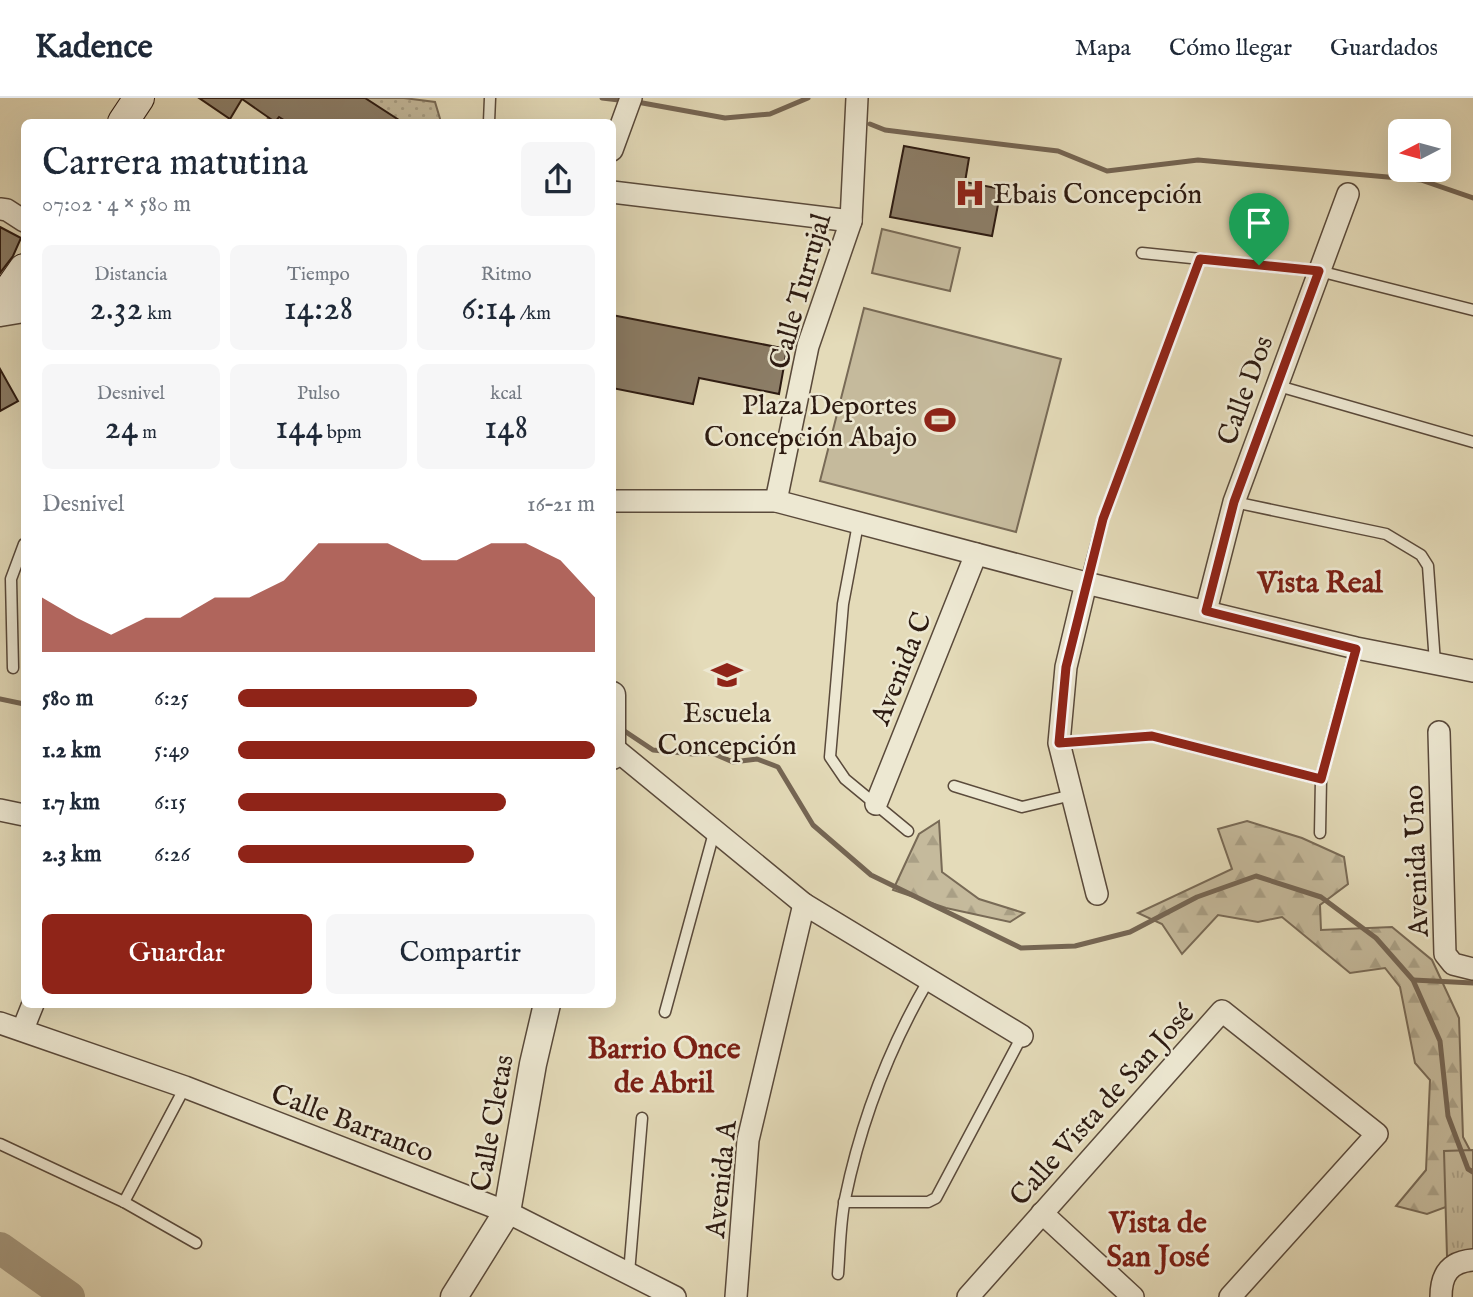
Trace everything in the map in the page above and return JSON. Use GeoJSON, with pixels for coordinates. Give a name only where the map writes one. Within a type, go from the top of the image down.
{"type":"FeatureCollection","features":[{"type":"Feature","properties":{"kind":"main road"},"geometry":{"type":"LineString","coordinates":[[125,119],[139,98]]}},
{"type":"Feature","properties":{"kind":"main road"},"geometry":{"type":"LineString","coordinates":[[0,303],[21,273]]}},
{"type":"Feature","properties":{"kind":"street"},"geometry":{"type":"LineString","coordinates":[[616,139],[631,98]]}},
{"type":"Feature","properties":{"kind":"street","name":"Calle Turrujal"},"geometry":{"type":"LineString","coordinates":[[776,501],[808,346],[851,221],[858,98]]}},
{"type":"Feature","properties":{"kind":"street"},"geometry":{"type":"LineString","coordinates":[[616,192],[851,221]]}},
{"type":"Feature","properties":{"kind":"street","name":"Calle Dos"},"geometry":{"type":"LineString","coordinates":[[1206,611],[1234,502],[1275,385],[1348,194]]}},
{"type":"Feature","properties":{"kind":"street"},"geometry":{"type":"LineString","coordinates":[[0,209],[21,219]]}},
{"type":"Feature","properties":{"kind":"street"},"geometry":{"type":"LineString","coordinates":[[0,313],[21,310]]}},
{"type":"Feature","properties":{"kind":"street"},"geometry":{"type":"LineString","coordinates":[[616,501],[776,501],[1086,583],[1356,649],[1473,671]]}},
{"type":"Feature","properties":{"kind":"street","name":"Avenida C"},"geometry":{"type":"LineString","coordinates":[[876,804],[976,554]]}},
{"type":"Feature","properties":{"kind":"street"},"geometry":{"type":"LineString","coordinates":[[1086,583],[1066,667],[1059,743],[1097,894]]}},
{"type":"Feature","properties":{"kind":"street","name":"Avenida Uno"},"geometry":{"type":"LineString","coordinates":[[1439,732],[1445,954],[1453,964],[1473,969]]}},
{"type":"Feature","properties":{"kind":"street"},"geometry":{"type":"LineString","coordinates":[[616,755],[715,829],[804,904],[1022,1036]]}},
{"type":"Feature","properties":{"kind":"street"},"geometry":{"type":"LineString","coordinates":[[0,810],[21,814]]}},
{"type":"Feature","properties":{"kind":"street","name":"Avenida A"},"geometry":{"type":"LineString","coordinates":[[736,1297],[748,1140],[804,904]]}},
{"type":"Feature","properties":{"kind":"street"},"geometry":{"type":"LineString","coordinates":[[23,1029],[31,1008]]}},
{"type":"Feature","properties":{"kind":"street","name":"Calle Cletas"},"geometry":{"type":"LineString","coordinates":[[507,1212],[533,1064],[546,1008]]}},
{"type":"Feature","properties":{"kind":"street","name":"Calle Vista de San José"},"geometry":{"type":"LineString","coordinates":[[968,1297],[1222,1011],[1377,1135],[1230,1297]]}},
{"type":"Feature","properties":{"kind":"street","name":"Calle Barranco"},"geometry":{"type":"LineString","coordinates":[[0,1023],[185,1087],[507,1212],[675,1297]]}},
{"type":"Feature","properties":{"kind":"street"},"geometry":{"type":"LineString","coordinates":[[454,1297],[507,1212]]}},
{"type":"Feature","properties":{"kind":"street"},"geometry":{"type":"LineString","coordinates":[[1042,1213],[1133,1297]]}},
{"type":"Feature","properties":{"kind":"street"},"geometry":{"type":"LineString","coordinates":[[1441,1297],[1441,1279],[1450,1268],[1461,1261],[1473,1260]]}},
{"type":"Feature","properties":{"kind":"lane"},"geometry":{"type":"LineString","coordinates":[[489,119],[490,98]]}},
{"type":"Feature","properties":{"kind":"lane"},"geometry":{"type":"LineString","coordinates":[[1142,253],[1319,271],[1473,310]]}},
{"type":"Feature","properties":{"kind":"lane"},"geometry":{"type":"LineString","coordinates":[[1086,583],[1103,519],[1200,259]]}},
{"type":"Feature","properties":{"kind":"lane"},"geometry":{"type":"LineString","coordinates":[[1275,385],[1473,442]]}},
{"type":"Feature","properties":{"kind":"lane"},"geometry":{"type":"LineString","coordinates":[[1234,502],[1386,534],[1421,555],[1428,566],[1435,663]]}},
{"type":"Feature","properties":{"kind":"lane"},"geometry":{"type":"LineString","coordinates":[[858,524],[843,604],[830,757],[845,779],[908,831]]}},
{"type":"Feature","properties":{"kind":"lane"},"geometry":{"type":"LineString","coordinates":[[13,668],[6,579],[21,550]]}},
{"type":"Feature","properties":{"kind":"lane"},"geometry":{"type":"LineString","coordinates":[[1320,833],[1321,779],[1356,649]]}},
{"type":"Feature","properties":{"kind":"lane"},"geometry":{"type":"LineString","coordinates":[[1059,743],[1152,736],[1321,779]]}},
{"type":"Feature","properties":{"kind":"lane"},"geometry":{"type":"LineString","coordinates":[[954,786],[1022,807],[1072,795]]}},
{"type":"Feature","properties":{"kind":"lane"},"geometry":{"type":"LineString","coordinates":[[665,1012],[715,829]]}},
{"type":"Feature","properties":{"kind":"lane"},"geometry":{"type":"LineString","coordinates":[[838,1274],[844,1202],[882,1070],[898,1032],[928,981]]}},
{"type":"Feature","properties":{"kind":"lane"},"geometry":{"type":"LineString","coordinates":[[844,1202],[928,1202],[936,1198],[1022,1036]]}},
{"type":"Feature","properties":{"kind":"lane"},"geometry":{"type":"LineString","coordinates":[[124,1202],[185,1087]]}},
{"type":"Feature","properties":{"kind":"lane"},"geometry":{"type":"LineString","coordinates":[[629,1273],[642,1118]]}},
{"type":"Feature","properties":{"kind":"lane"},"geometry":{"type":"LineString","coordinates":[[0,1144],[124,1202],[196,1243]]}},
{"type":"Feature","properties":{"kind":"green space"},"geometry":{"type":"Polygon","coordinates":[[[292,98],[404,98],[435,102],[440,119],[277,119],[292,98]]]}},
{"type":"Feature","properties":{"kind":"green space"},"geometry":{"type":"Polygon","coordinates":[[[882,229],[960,248],[950,291],[872,273],[882,229]]]}},
{"type":"Feature","properties":{"kind":"green space","name":"Plaza Deportes Concepción Abajo"},"geometry":{"type":"Polygon","coordinates":[[[864,308],[1061,359],[1016,532],[820,481],[864,308]]]}},
{"type":"Feature","properties":{"kind":"green space"},"geometry":{"type":"Polygon","coordinates":[[[939,821],[942,872],[979,899],[1024,913],[1010,922],[946,908],[893,890],[919,834],[939,821]]]}},
{"type":"Feature","properties":{"kind":"green space"},"geometry":{"type":"Polygon","coordinates":[[[1247,821],[1302,838],[1344,857],[1348,884],[1320,905],[1321,930],[1392,927],[1432,960],[1459,1018],[1463,1137],[1473,1156],[1473,1197],[1427,1214],[1396,1206],[1426,1170],[1430,1080],[1415,1063],[1400,987],[1385,968],[1350,973],[1282,917],[1258,922],[1218,915],[1182,954],[1162,924],[1138,913],[1232,869],[1218,829],[1247,821]]]}},
{"type":"Feature","properties":{"kind":"green space"},"geometry":{"type":"Polygon","coordinates":[[[1473,1150],[1473,1255],[1447,1256],[1444,1151],[1473,1150]]]}},
{"type":"Feature","properties":{"kind":"building"},"geometry":{"type":"Polygon","coordinates":[[[199,98],[365,98],[397,119],[271,119],[242,99],[230,119],[199,98]]]}},
{"type":"Feature","properties":{"kind":"building","name":"Ebais Concepción"},"geometry":{"type":"Polygon","coordinates":[[[904,146],[969,158],[965,182],[1001,189],[992,236],[890,217],[904,146]]]}},
{"type":"Feature","properties":{"kind":"building"},"geometry":{"type":"Polygon","coordinates":[[[0,227],[21,238],[13,256],[0,273],[0,227]]]}},
{"type":"Feature","properties":{"kind":"building"},"geometry":{"type":"Polygon","coordinates":[[[616,316],[787,349],[779,394],[699,378],[693,404],[616,389],[616,316]]]}},
{"type":"Feature","properties":{"kind":"building"},"geometry":{"type":"Polygon","coordinates":[[[0,369],[18,401],[0,411],[0,369]]]}},
{"type":"Feature","properties":{"kind":"waterway"},"geometry":{"type":"LineString","coordinates":[[602,98],[619,100]]}},
{"type":"Feature","properties":{"kind":"waterway"},"geometry":{"type":"LineString","coordinates":[[637,102],[725,118],[770,114],[808,98]]}},
{"type":"Feature","properties":{"kind":"waterway"},"geometry":{"type":"LineString","coordinates":[[870,124],[885,130],[1058,151],[1107,171],[1198,160],[1421,180],[1473,198]]}},
{"type":"Feature","properties":{"kind":"waterway"},"geometry":{"type":"LineString","coordinates":[[0,699],[21,703]]}},
{"type":"Feature","properties":{"kind":"waterway"},"geometry":{"type":"LineString","coordinates":[[620,728],[653,750],[712,753],[733,762],[757,759],[778,767],[813,825],[871,875],[1021,948],[1075,946],[1130,932],[1197,897],[1256,876],[1321,897],[1376,938],[1413,980],[1440,1041],[1448,1116],[1468,1169],[1473,1172]]}},
{"type":"Feature","properties":{"kind":"waterway"},"geometry":{"type":"LineString","coordinates":[[1413,980],[1473,983]]}},
{"type":"Feature","properties":{"kind":"waterway"},"geometry":{"type":"LineString","coordinates":[[0,1248],[69,1297]]}},
{"type":"Feature","properties":{"kind":"place","name":"Ebais Concepción"},"geometry":{"type":"Point","coordinates":[970,193]}},
{"type":"Feature","properties":{"kind":"place","name":"Plaza Deportes Concepción Abajo"},"geometry":{"type":"Point","coordinates":[940,420]}},
{"type":"Feature","properties":{"kind":"place","name":"Escuela Concepción"},"geometry":{"type":"Point","coordinates":[727,675]}},
{"type":"Feature","properties":{"kind":"district","name":"Vista Real"},"geometry":{"type":"Point","coordinates":[1320,582]}},
{"type":"Feature","properties":{"kind":"district","name":"Barrio Once de Abril"},"geometry":{"type":"Point","coordinates":[664,1065]}},
{"type":"Feature","properties":{"kind":"district","name":"Vista de San José"},"geometry":{"type":"Point","coordinates":[1158,1239]}},
{"type":"Feature","properties":{"kind":"route"},"geometry":{"type":"LineString","coordinates":[[1200,259],[1259,265],[1319,271],[1234,502],[1206,611],[1356,649],[1321,779],[1152,736],[1059,743],[1066,667],[1103,519],[1200,259]]}}]}
